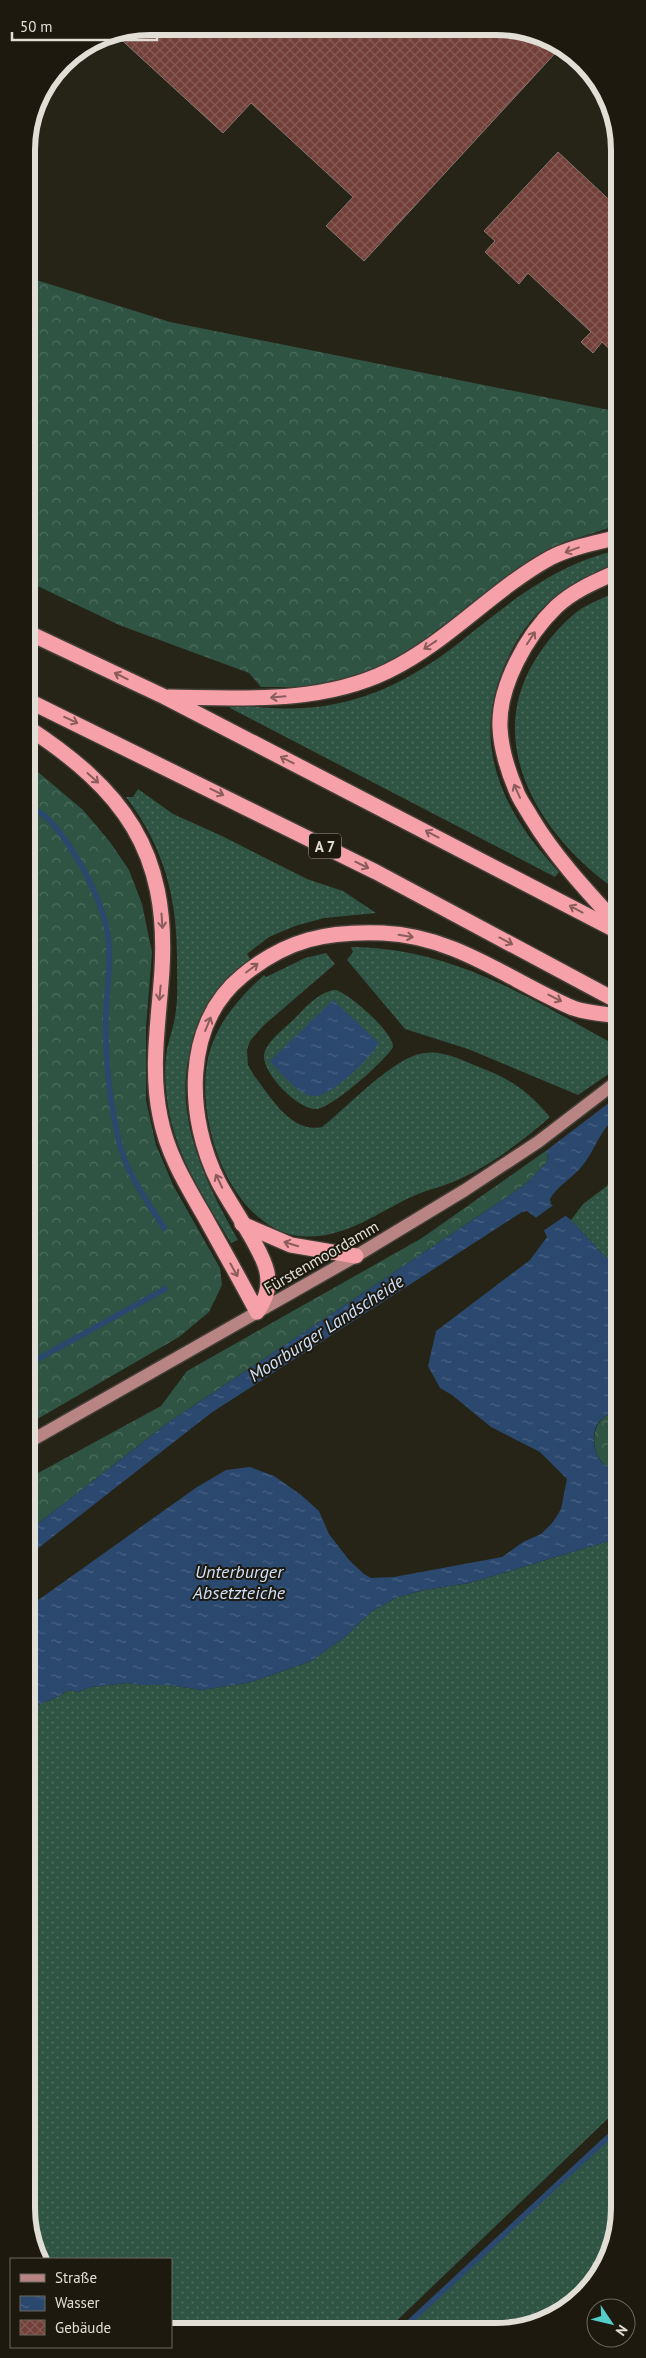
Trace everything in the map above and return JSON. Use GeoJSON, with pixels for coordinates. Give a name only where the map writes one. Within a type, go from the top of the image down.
{"type":"FeatureCollection","features":[{"type":"Feature","properties":{"kind":"highway"},"geometry":{"type":"LineString","coordinates":[[165,697],[264,698],[311,694],[345,688],[389,671],[429,646],[515,579],[552,557],[582,546],[611,539]]}},
{"type":"Feature","properties":{"kind":"highway"},"geometry":{"type":"LineString","coordinates":[[611,575],[588,585],[557,606],[533,633],[519,658],[506,688],[500,727],[505,758],[516,792],[541,834],[560,861],[611,917]]}},
{"type":"Feature","properties":{"kind":"highway"},"geometry":{"type":"LineString","coordinates":[[35,636],[165,697],[611,928]]}},
{"type":"Feature","properties":{"kind":"highway","name":"A 7"},"geometry":{"type":"LineString","coordinates":[[35,704],[376,872],[611,998]]}},
{"type":"Feature","properties":{"kind":"highway"},"geometry":{"type":"LineString","coordinates":[[35,733],[58,748],[110,794],[132,822],[147,855],[155,881],[162,929],[162,969],[155,1072],[157,1100],[163,1133],[180,1173],[257,1312]]}},
{"type":"Feature","properties":{"kind":"highway"},"geometry":{"type":"LineString","coordinates":[[257,1312],[267,1292],[265,1264],[218,1181],[201,1137],[194,1100],[197,1058],[208,1022],[226,992],[250,970],[278,951],[325,935],[364,932],[413,937],[490,964],[575,1008],[611,1015]]}},
{"type":"Feature","properties":{"kind":"highway"},"geometry":{"type":"LineString","coordinates":[[242,1224],[291,1245],[356,1256]]}},
{"type":"Feature","properties":{"kind":"main road","name":"Fürstenmoordamm"},"geometry":{"type":"LineString","coordinates":[[35,1437],[356,1256],[490,1174],[538,1142],[611,1086]]}},
{"type":"Feature","properties":{"kind":"green space"},"geometry":{"type":"Polygon","coordinates":[[[35,280],[170,322],[611,410],[611,527],[564,542],[506,578],[401,657],[366,674],[317,687],[261,687],[249,673],[119,625],[35,585],[35,280]]]}},
{"type":"Feature","properties":{"kind":"green space"},"geometry":{"type":"Polygon","coordinates":[[[611,552],[611,569],[584,581],[551,601],[521,634],[508,658],[496,688],[491,717],[491,746],[497,773],[507,799],[521,824],[559,872],[555,877],[230,708],[231,703],[264,708],[295,709],[324,706],[353,700],[380,690],[407,678],[433,661],[534,586],[574,564],[611,552]]]}},
{"type":"Feature","properties":{"kind":"green space"},"geometry":{"type":"Polygon","coordinates":[[[611,595],[611,886],[567,847],[546,820],[529,790],[518,758],[515,726],[520,693],[535,660],[565,622],[578,611],[611,595]]]}},
{"type":"Feature","properties":{"kind":"green space"},"geometry":{"type":"Polygon","coordinates":[[[35,770],[83,810],[110,842],[129,870],[142,904],[152,952],[146,1028],[146,1100],[156,1145],[173,1185],[220,1268],[222,1285],[209,1312],[179,1337],[35,1420],[35,1307],[37,1306],[35,1303],[35,770]]]}},
{"type":"Feature","properties":{"kind":"green space"},"geometry":{"type":"Polygon","coordinates":[[[138,789],[173,814],[222,836],[307,879],[343,891],[376,913],[324,918],[295,926],[269,937],[247,954],[250,959],[225,981],[202,1017],[189,1055],[186,1083],[187,1110],[192,1137],[201,1164],[224,1215],[238,1240],[231,1243],[202,1194],[185,1160],[172,1125],[168,1106],[165,1078],[166,1056],[175,1019],[177,998],[175,920],[167,878],[160,857],[140,817],[126,797],[133,797],[138,789]]]}},
{"type":"Feature","properties":{"kind":"green space"},"geometry":{"type":"Polygon","coordinates":[[[351,947],[389,950],[424,956],[458,966],[491,979],[555,1011],[611,1042],[611,1072],[578,1095],[468,1049],[405,1029],[347,960],[353,952],[351,947]]]}},
{"type":"Feature","properties":{"kind":"green space"},"geometry":{"type":"Polygon","coordinates":[[[326,953],[335,964],[263,1026],[250,1041],[247,1050],[248,1065],[253,1074],[274,1102],[291,1119],[311,1128],[322,1127],[371,1084],[399,1063],[431,1052],[452,1056],[510,1081],[534,1100],[550,1117],[520,1142],[476,1171],[458,1180],[411,1197],[357,1225],[343,1230],[329,1234],[299,1236],[274,1228],[253,1212],[235,1190],[221,1164],[212,1136],[206,1107],[205,1079],[209,1054],[218,1031],[231,1010],[247,992],[264,975],[266,977],[305,958],[326,953]]]}},
{"type":"Feature","properties":{"kind":"green space"},"geometry":{"type":"Polygon","coordinates":[[[336,990],[360,1006],[379,1024],[393,1047],[380,1063],[334,1101],[317,1109],[309,1108],[292,1098],[275,1081],[265,1063],[264,1055],[273,1039],[309,1004],[319,996],[336,990]]]}},
{"type":"Feature","properties":{"kind":"green space"},"geometry":{"type":"Polygon","coordinates":[[[547,1150],[548,1161],[528,1182],[169,1422],[35,1526],[35,1475],[161,1406],[187,1371],[422,1238],[547,1150]]]}},
{"type":"Feature","properties":{"kind":"green space"},"geometry":{"type":"Polygon","coordinates":[[[611,1178],[611,1262],[571,1220],[583,1204],[607,1186],[611,1178]]]}},
{"type":"Feature","properties":{"kind":"green space"},"geometry":{"type":"Polygon","coordinates":[[[611,1414],[611,1468],[598,1457],[594,1441],[598,1424],[611,1414]]]}},
{"type":"Feature","properties":{"kind":"green space"},"geometry":{"type":"Polygon","coordinates":[[[611,1540],[611,2116],[394,2323],[172,2323],[172,2258],[47,2258],[39,2238],[35,2208],[35,1706],[68,1690],[78,1692],[91,1687],[127,1683],[168,1685],[202,1690],[252,1682],[311,1661],[345,1637],[371,1612],[395,1598],[424,1590],[469,1583],[611,1540]]]}},
{"type":"Feature","properties":{"kind":"green space"},"geometry":{"type":"Polygon","coordinates":[[[611,2134],[611,2215],[607,2238],[592,2272],[572,2294],[560,2304],[547,2311],[533,2317],[511,2322],[409,2323],[611,2134]]]}},
{"type":"Feature","properties":{"kind":"water"},"geometry":{"type":"Polygon","coordinates":[[[333,1000],[379,1043],[367,1058],[338,1085],[328,1092],[318,1096],[311,1096],[294,1086],[270,1061],[333,1000]]]}},
{"type":"Feature","properties":{"kind":"water","name":"Unterburger Absetzteiche"},"geometry":{"type":"Polygon","coordinates":[[[611,1101],[611,1122],[583,1165],[550,1199],[551,1204],[571,1220],[611,1262],[611,1413],[603,1418],[596,1427],[594,1445],[601,1461],[611,1468],[611,1540],[469,1583],[424,1590],[395,1598],[371,1612],[345,1637],[311,1661],[252,1682],[202,1690],[168,1685],[127,1683],[91,1687],[78,1692],[68,1690],[35,1706],[35,1602],[197,1487],[226,1470],[250,1467],[274,1476],[300,1494],[319,1511],[329,1534],[349,1560],[371,1578],[394,1577],[502,1557],[523,1542],[541,1534],[553,1522],[561,1509],[567,1479],[540,1452],[491,1427],[452,1395],[440,1388],[428,1366],[436,1331],[530,1260],[547,1237],[539,1220],[527,1211],[522,1212],[211,1413],[35,1551],[35,1526],[169,1422],[528,1182],[548,1161],[547,1150],[611,1101]]]}},
{"type":"Feature","properties":{"kind":"pier"},"geometry":{"type":"Polygon","coordinates":[[[555,1204],[568,1214],[543,1231],[534,1219],[555,1204]]]}},
{"type":"Feature","properties":{"kind":"building"},"geometry":{"type":"Polygon","coordinates":[[[150,35],[496,35],[518,37],[533,41],[556,52],[364,261],[326,226],[353,197],[251,103],[223,133],[121,39],[150,35]]]}},
{"type":"Feature","properties":{"kind":"building"},"geometry":{"type":"Polygon","coordinates":[[[558,152],[611,202],[611,350],[602,342],[593,353],[581,342],[591,332],[528,273],[519,284],[485,252],[495,241],[484,231],[558,152]]]}},
{"type":"Feature","properties":{"kind":"waterway"},"geometry":{"type":"LineString","coordinates":[[35,810],[46,817],[66,840],[84,870],[103,916],[107,930],[109,950],[106,1045],[110,1094],[116,1125],[122,1153],[132,1175],[164,1228]]}},
{"type":"Feature","properties":{"kind":"waterway"},"geometry":{"type":"LineString","coordinates":[[35,1361],[165,1289]]}},
{"type":"Feature","properties":{"kind":"waterway"},"geometry":{"type":"LineString","coordinates":[[409,2323],[611,2134]]}},
{"type":"Feature","properties":{"kind":"water label","name":"Moorburger Landscheide"},"geometry":{"type":"Point","coordinates":[326,1328]}}]}
